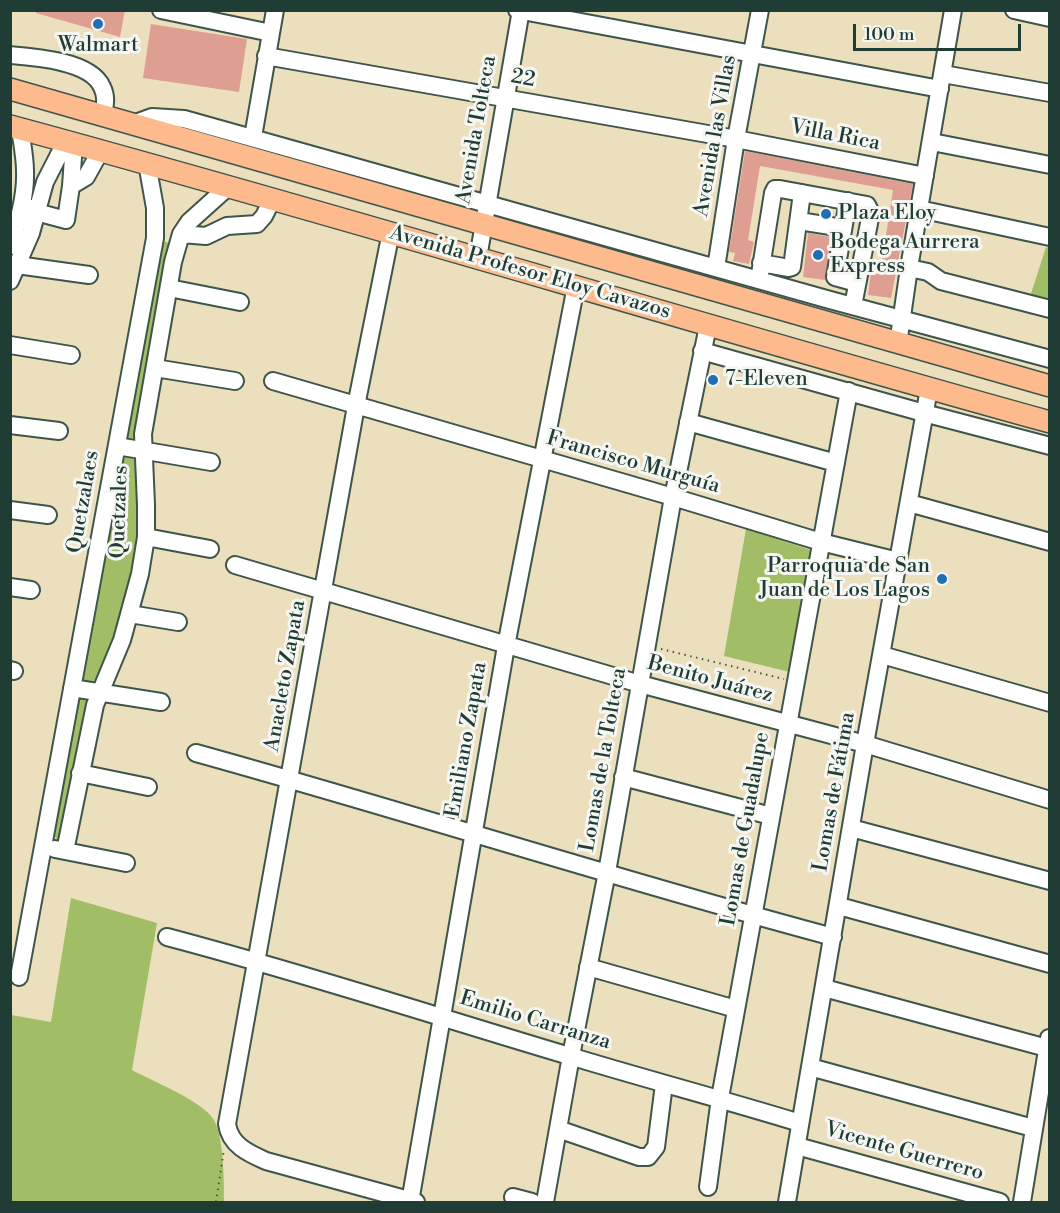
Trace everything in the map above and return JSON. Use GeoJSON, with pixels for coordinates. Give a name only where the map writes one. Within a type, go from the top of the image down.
{"type":"FeatureCollection","features":[{"type":"Feature","properties":{"kind":"main road","name":"Avenida Profesor Eloy Cavazos"},"geometry":{"type":"LineString","coordinates":[[10,89],[133,124],[485,214],[898,344],[1050,386]]}},
{"type":"Feature","properties":{"kind":"main road","name":"Avenida Profesor Eloy Cavazos"},"geometry":{"type":"LineString","coordinates":[[15,127],[147,163],[222,193],[273,198],[708,326],[1050,422]]}},
{"type":"Feature","properties":{"kind":"street"},"geometry":{"type":"LineString","coordinates":[[160,10],[271,33]]}},
{"type":"Feature","properties":{"kind":"street"},"geometry":{"type":"LineString","coordinates":[[253,137],[275,10]]}},
{"type":"Feature","properties":{"kind":"street","name":"Avenida las Villas"},"geometry":{"type":"LineString","coordinates":[[716,268],[736,139],[760,10]]}},
{"type":"Feature","properties":{"kind":"street"},"geometry":{"type":"LineString","coordinates":[[898,344],[953,10]]}},
{"type":"Feature","properties":{"kind":"street"},"geometry":{"type":"LineString","coordinates":[[1014,10],[1050,18]]}},
{"type":"Feature","properties":{"kind":"street"},"geometry":{"type":"LineString","coordinates":[[520,11],[753,55],[942,81],[1050,93]]}},
{"type":"Feature","properties":{"kind":"street","name":"Avenida Tolteca"},"geometry":{"type":"LineString","coordinates":[[478,258],[520,11]]}},
{"type":"Feature","properties":{"kind":"street"},"geometry":{"type":"LineString","coordinates":[[10,54],[65,63],[97,80],[106,100],[104,115]]}},
{"type":"Feature","properties":{"kind":"street","name":"22"},"geometry":{"type":"LineString","coordinates":[[266,56],[736,139]]}},
{"type":"Feature","properties":{"kind":"street","name":"Avenida Profesor Eloy Cavazos"},"geometry":{"type":"LineString","coordinates":[[133,124],[152,117],[171,117],[253,137],[485,214],[716,268],[1050,359]]}},
{"type":"Feature","properties":{"kind":"street"},"geometry":{"type":"LineString","coordinates":[[15,127],[26,172],[31,233],[12,270],[89,275]]}},
{"type":"Feature","properties":{"kind":"street","name":"Villa Rica"},"geometry":{"type":"LineString","coordinates":[[736,139],[925,176]]}},
{"type":"Feature","properties":{"kind":"street"},"geometry":{"type":"LineString","coordinates":[[29,208],[66,220],[71,186],[70,142]]}},
{"type":"Feature","properties":{"kind":"street"},"geometry":{"type":"LineString","coordinates":[[10,246],[29,208],[70,142]]}},
{"type":"Feature","properties":{"kind":"street"},"geometry":{"type":"LineString","coordinates":[[932,142],[1050,165]]}},
{"type":"Feature","properties":{"kind":"street"},"geometry":{"type":"LineString","coordinates":[[71,186],[86,177],[101,150]]}},
{"type":"Feature","properties":{"kind":"street","name":"Quetzalaes"},"geometry":{"type":"LineString","coordinates":[[19,977],[155,235],[155,208],[147,163]]}},
{"type":"Feature","properties":{"kind":"street"},"geometry":{"type":"LineString","coordinates":[[759,280],[774,190],[780,189],[867,205],[871,209],[853,306]]}},
{"type":"Feature","properties":{"kind":"street"},"geometry":{"type":"LineString","coordinates":[[222,193],[227,226]]}},
{"type":"Feature","properties":{"kind":"street","name":"Quetzales"},"geometry":{"type":"LineString","coordinates":[[65,851],[93,712],[114,663],[138,585],[146,537],[143,434],[173,262],[181,234],[189,222],[222,193]]}},
{"type":"Feature","properties":{"kind":"street"},"geometry":{"type":"LineString","coordinates":[[761,263],[791,268],[802,193]]}},
{"type":"Feature","properties":{"kind":"street"},"geometry":{"type":"LineString","coordinates":[[181,234],[206,236],[227,226],[256,224],[264,216],[273,198]]}},
{"type":"Feature","properties":{"kind":"street"},"geometry":{"type":"LineString","coordinates":[[848,201],[835,279],[857,283]]}},
{"type":"Feature","properties":{"kind":"street"},"geometry":{"type":"LineString","coordinates":[[919,209],[1050,237]]}},
{"type":"Feature","properties":{"kind":"street"},"geometry":{"type":"LineString","coordinates":[[799,221],[843,228]]}},
{"type":"Feature","properties":{"kind":"street","name":"Anacleto Zapata"},"geometry":{"type":"LineString","coordinates":[[227,1128],[228,1112],[356,406],[391,232]]}},
{"type":"Feature","properties":{"kind":"street"},"geometry":{"type":"LineString","coordinates":[[909,268],[928,272],[941,281],[1050,309]]}},
{"type":"Feature","properties":{"kind":"street","name":"Emiliano Zapata"},"geometry":{"type":"LineString","coordinates":[[412,1202],[506,646],[576,286]]}},
{"type":"Feature","properties":{"kind":"street"},"geometry":{"type":"LineString","coordinates":[[169,288],[240,303]]}},
{"type":"Feature","properties":{"kind":"street","name":"Lomas de la Tolteca"},"geometry":{"type":"LineString","coordinates":[[545,1203],[607,872],[673,497],[708,326]]}},
{"type":"Feature","properties":{"kind":"street"},"geometry":{"type":"LineString","coordinates":[[10,345],[71,355]]}},
{"type":"Feature","properties":{"kind":"street"},"geometry":{"type":"LineString","coordinates":[[702,351],[1050,446]]}},
{"type":"Feature","properties":{"kind":"street"},"geometry":{"type":"LineString","coordinates":[[155,368],[235,381]]}},
{"type":"Feature","properties":{"kind":"street","name":"Francisco Murguía"},"geometry":{"type":"LineString","coordinates":[[273,381],[821,542],[898,561]]}},
{"type":"Feature","properties":{"kind":"street","name":"Lomas de Fátima"},"geometry":{"type":"LineString","coordinates":[[787,1203],[865,744],[929,389]]}},
{"type":"Feature","properties":{"kind":"street","name":"Lomas de Guadalupe"},"geometry":{"type":"LineString","coordinates":[[708,1187],[720,1098],[849,391]]}},
{"type":"Feature","properties":{"kind":"street"},"geometry":{"type":"LineString","coordinates":[[688,422],[836,463]]}},
{"type":"Feature","properties":{"kind":"street"},"geometry":{"type":"LineString","coordinates":[[10,425],[59,431]]}},
{"type":"Feature","properties":{"kind":"street"},"geometry":{"type":"LineString","coordinates":[[117,446],[211,462]]}},
{"type":"Feature","properties":{"kind":"street"},"geometry":{"type":"LineString","coordinates":[[909,503],[1050,542]]}},
{"type":"Feature","properties":{"kind":"street"},"geometry":{"type":"LineString","coordinates":[[10,510],[48,515]]}},
{"type":"Feature","properties":{"kind":"street"},"geometry":{"type":"LineString","coordinates":[[146,537],[210,549]]}},
{"type":"Feature","properties":{"kind":"street","name":"Benito Juárez"},"geometry":{"type":"LineString","coordinates":[[235,565],[506,646],[865,744],[1050,800]]}},
{"type":"Feature","properties":{"kind":"street"},"geometry":{"type":"LineString","coordinates":[[10,587],[31,590]]}},
{"type":"Feature","properties":{"kind":"street"},"geometry":{"type":"LineString","coordinates":[[130,614],[178,622]]}},
{"type":"Feature","properties":{"kind":"street"},"geometry":{"type":"LineString","coordinates":[[882,655],[1050,703]]}},
{"type":"Feature","properties":{"kind":"street"},"geometry":{"type":"LineString","coordinates":[[72,688],[161,702]]}},
{"type":"Feature","properties":{"kind":"street"},"geometry":{"type":"LineString","coordinates":[[196,753],[475,833],[754,917],[833,937]]}},
{"type":"Feature","properties":{"kind":"street"},"geometry":{"type":"LineString","coordinates":[[80,773],[148,787]]}},
{"type":"Feature","properties":{"kind":"street"},"geometry":{"type":"LineString","coordinates":[[623,777],[771,816]]}},
{"type":"Feature","properties":{"kind":"street"},"geometry":{"type":"LineString","coordinates":[[851,828],[1050,880]]}},
{"type":"Feature","properties":{"kind":"street"},"geometry":{"type":"LineString","coordinates":[[42,847],[126,863]]}},
{"type":"Feature","properties":{"kind":"street"},"geometry":{"type":"LineString","coordinates":[[839,906],[1050,964]]}},
{"type":"Feature","properties":{"kind":"street","name":"Emilio Carranza"},"geometry":{"type":"LineString","coordinates":[[167,937],[257,961],[800,1123]]}},
{"type":"Feature","properties":{"kind":"street"},"geometry":{"type":"LineString","coordinates":[[588,967],[736,1009]]}},
{"type":"Feature","properties":{"kind":"street"},"geometry":{"type":"LineString","coordinates":[[824,988],[1048,1042],[1022,1203]]}},
{"type":"Feature","properties":{"kind":"street"},"geometry":{"type":"LineString","coordinates":[[810,1066],[1033,1128]]}},
{"type":"Feature","properties":{"kind":"street"},"geometry":{"type":"LineString","coordinates":[[558,1129],[639,1157],[648,1157],[656,1147],[664,1084]]}},
{"type":"Feature","properties":{"kind":"street"},"geometry":{"type":"LineString","coordinates":[[227,1128],[238,1146],[266,1161],[412,1202]]}},
{"type":"Feature","properties":{"kind":"street","name":"Vicente Guerrero"},"geometry":{"type":"LineString","coordinates":[[797,1146],[1000,1203]]}},
{"type":"Feature","properties":{"kind":"street"},"geometry":{"type":"LineString","coordinates":[[513,1197],[532,1203]]}},
{"type":"Feature","properties":{"kind":"path"},"geometry":{"type":"LineString","coordinates":[[647,646],[795,682]]}},
{"type":"Feature","properties":{"kind":"path"},"geometry":{"type":"LineString","coordinates":[[216,1203],[227,1128]]}},
{"type":"Feature","properties":{"kind":"green space"},"geometry":{"type":"Polygon","coordinates":[[[160,241],[171,243],[138,435],[135,440],[130,441],[126,438],[160,241]]]}},
{"type":"Feature","properties":{"kind":"green space"},"geometry":{"type":"Polygon","coordinates":[[[1046,247],[1049,248],[1049,304],[1029,300],[1046,247]]]}},
{"type":"Feature","properties":{"kind":"green space"},"geometry":{"type":"Polygon","coordinates":[[[130,454],[139,460],[139,540],[126,610],[97,680],[86,682],[81,675],[120,461],[130,454]]]}},
{"type":"Feature","properties":{"kind":"green space"},"geometry":{"type":"Polygon","coordinates":[[[746,529],[811,550],[790,672],[724,656],[746,529]]]}},
{"type":"Feature","properties":{"kind":"green space"},"geometry":{"type":"Polygon","coordinates":[[[80,697],[88,697],[90,702],[63,837],[58,840],[52,834],[76,701],[80,697]]]}},
{"type":"Feature","properties":{"kind":"green space"},"geometry":{"type":"Polygon","coordinates":[[[71,898],[157,923],[132,1070],[188,1099],[214,1120],[222,1149],[224,1202],[11,1202],[11,1015],[51,1022],[71,898]]]}},
{"type":"Feature","properties":{"kind":"building","name":"Walmart"},"geometry":{"type":"Polygon","coordinates":[[[36,10],[125,10],[120,37],[36,13],[36,10]]]}},
{"type":"Feature","properties":{"kind":"building"},"geometry":{"type":"Polygon","coordinates":[[[151,24],[247,39],[239,92],[143,78],[151,24]]]}},
{"type":"Feature","properties":{"kind":"building"},"geometry":{"type":"Polygon","coordinates":[[[745,151],[913,184],[891,298],[868,295],[871,272],[880,274],[893,190],[760,166],[748,240],[754,242],[749,264],[733,261],[735,253],[729,252],[745,151]]]}},
{"type":"Feature","properties":{"kind":"building","name":"Bodega Aurrera Express"},"geometry":{"type":"Polygon","coordinates":[[[808,233],[831,237],[825,280],[803,277],[808,233]]]}},
{"type":"Feature","properties":{"kind":"place","name":"Walmart"},"geometry":{"type":"Point","coordinates":[98,24]}},
{"type":"Feature","properties":{"kind":"place","name":"Plaza Eloy"},"geometry":{"type":"Point","coordinates":[826,214]}},
{"type":"Feature","properties":{"kind":"place","name":"Bodega Aurrera Express"},"geometry":{"type":"Point","coordinates":[818,255]}},
{"type":"Feature","properties":{"kind":"place","name":"7-Eleven"},"geometry":{"type":"Point","coordinates":[713,380]}},
{"type":"Feature","properties":{"kind":"place","name":"Parroquia de San Juan de Los Lagos"},"geometry":{"type":"Point","coordinates":[942,579]}}]}
